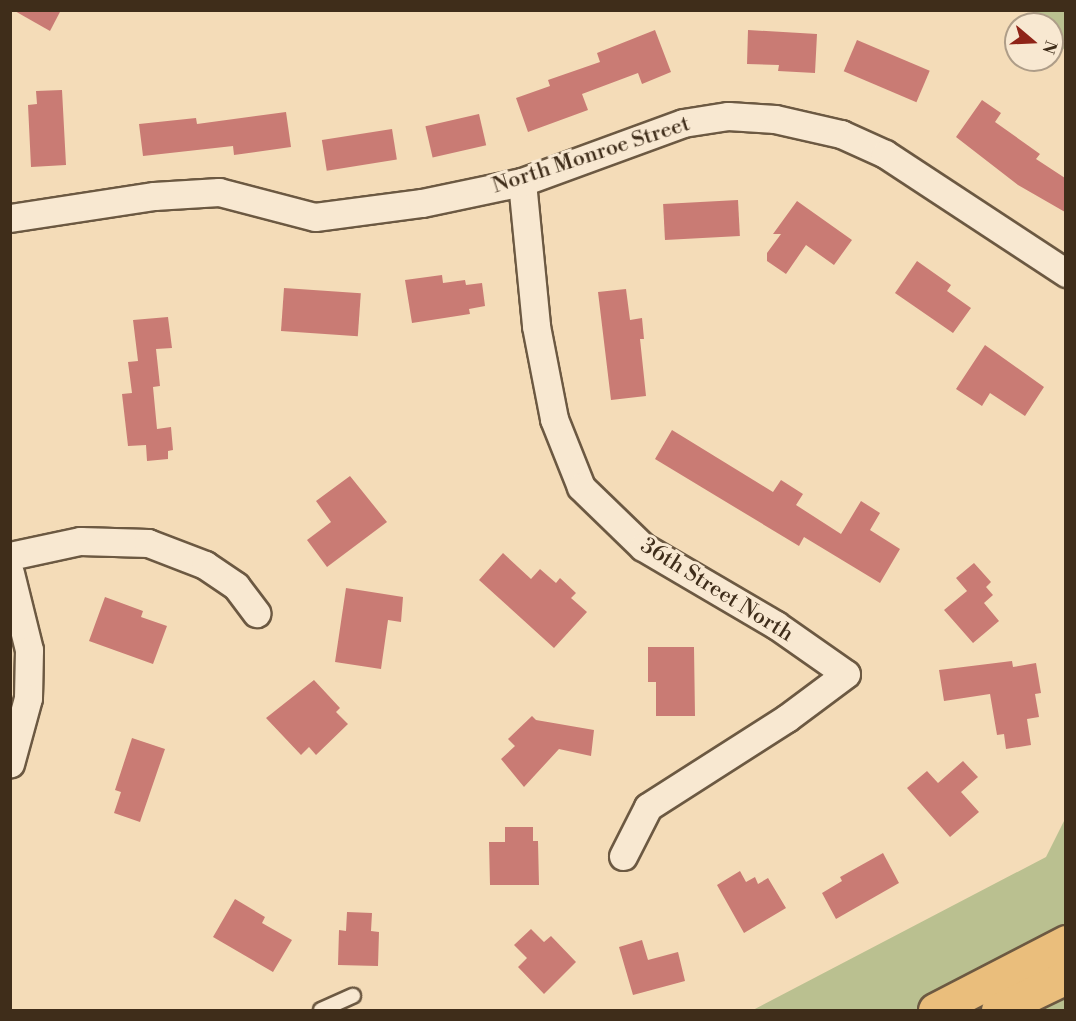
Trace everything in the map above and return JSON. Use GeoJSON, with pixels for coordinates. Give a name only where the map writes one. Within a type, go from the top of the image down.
{"type":"FeatureCollection","features":[{"type":"Feature","properties":{"kind":"highway"},"geometry":{"type":"LineString","coordinates":[[935,1011],[1065,942]]}},
{"type":"Feature","properties":{"kind":"highway"},"geometry":{"type":"LineString","coordinates":[[998,1011],[1065,977]]}},
{"type":"Feature","properties":{"kind":"street","name":"North Monroe Street"},"geometry":{"type":"LineString","coordinates":[[10,218],[154,196],[219,192],[315,217],[422,203],[522,183],[682,123],[728,116],[775,119],[842,134],[885,154],[1065,273]]}},
{"type":"Feature","properties":{"kind":"street","name":"36th Street North"},"geometry":{"type":"LineString","coordinates":[[522,183],[536,326],[554,419],[581,487],[643,547],[776,625],[846,674],[787,718],[648,807],[623,856]]}},
{"type":"Feature","properties":{"kind":"street"},"geometry":{"type":"LineString","coordinates":[[10,556],[80,541],[148,543],[205,565],[236,586],[256,613]]}},
{"type":"Feature","properties":{"kind":"street"},"geometry":{"type":"LineString","coordinates":[[10,573],[29,650],[28,698],[10,764]]}},
{"type":"Feature","properties":{"kind":"lane"},"geometry":{"type":"LineString","coordinates":[[321,1011],[353,996]]}},
{"type":"Feature","properties":{"kind":"green space"},"geometry":{"type":"Polygon","coordinates":[[[1065,11],[1065,51],[1064,12],[1035,12],[1065,11]]]}},
{"type":"Feature","properties":{"kind":"green space"},"geometry":{"type":"Polygon","coordinates":[[[1065,819],[1065,1010],[753,1010],[1046,857],[1065,819]]]}},
{"type":"Feature","properties":{"kind":"building"},"geometry":{"type":"Polygon","coordinates":[[[13,10],[61,10],[50,31],[13,10]]]}},
{"type":"Feature","properties":{"kind":"building"},"geometry":{"type":"Polygon","coordinates":[[[655,30],[671,72],[642,84],[638,73],[582,94],[588,110],[528,132],[516,98],[550,86],[548,80],[600,62],[597,53],[655,30]]]}},
{"type":"Feature","properties":{"kind":"building"},"geometry":{"type":"Polygon","coordinates":[[[748,30],[817,34],[815,73],[778,71],[779,65],[747,64],[748,30]]]}},
{"type":"Feature","properties":{"kind":"building"},"geometry":{"type":"Polygon","coordinates":[[[857,40],[930,71],[916,102],[844,71],[857,40]]]}},
{"type":"Feature","properties":{"kind":"building"},"geometry":{"type":"Polygon","coordinates":[[[62,90],[66,165],[31,167],[28,105],[37,104],[36,91],[62,90]]]}},
{"type":"Feature","properties":{"kind":"building"},"geometry":{"type":"Polygon","coordinates":[[[982,100],[1001,113],[995,122],[1040,154],[1036,159],[1065,178],[1065,212],[1018,185],[956,137],[982,100]]]}},
{"type":"Feature","properties":{"kind":"building"},"geometry":{"type":"Polygon","coordinates":[[[286,112],[291,147],[234,155],[233,146],[143,156],[139,124],[196,118],[197,124],[286,112]]]}},
{"type":"Feature","properties":{"kind":"building"},"geometry":{"type":"Polygon","coordinates":[[[479,114],[486,145],[433,158],[425,126],[479,114]]]}},
{"type":"Feature","properties":{"kind":"building"},"geometry":{"type":"Polygon","coordinates":[[[392,129],[397,160],[327,171],[322,140],[392,129]]]}},
{"type":"Feature","properties":{"kind":"building"},"geometry":{"type":"Polygon","coordinates":[[[738,200],[740,236],[665,240],[663,204],[738,200]]]}},
{"type":"Feature","properties":{"kind":"building"},"geometry":{"type":"Polygon","coordinates":[[[797,201],[852,240],[834,265],[806,245],[786,274],[767,261],[767,253],[781,234],[773,234],[797,201]]]}},
{"type":"Feature","properties":{"kind":"building"},"geometry":{"type":"Polygon","coordinates":[[[917,261],[951,285],[947,291],[971,308],[953,333],[895,293],[917,261]]]}},
{"type":"Feature","properties":{"kind":"building"},"geometry":{"type":"Polygon","coordinates":[[[442,275],[443,283],[465,280],[466,285],[482,283],[485,306],[469,309],[470,314],[412,323],[405,280],[442,275]]]}},
{"type":"Feature","properties":{"kind":"building"},"geometry":{"type":"Polygon","coordinates":[[[284,288],[361,293],[358,336],[281,331],[284,288]]]}},
{"type":"Feature","properties":{"kind":"building"},"geometry":{"type":"Polygon","coordinates":[[[626,289],[630,320],[642,318],[644,339],[640,339],[646,396],[611,400],[598,292],[626,289]]]}},
{"type":"Feature","properties":{"kind":"building"},"geometry":{"type":"Polygon","coordinates":[[[168,317],[172,348],[156,349],[160,386],[153,387],[157,429],[171,427],[173,450],[168,451],[168,459],[147,461],[146,445],[128,446],[122,394],[132,393],[128,362],[138,361],[133,320],[168,317]]]}},
{"type":"Feature","properties":{"kind":"building"},"geometry":{"type":"Polygon","coordinates":[[[985,345],[1044,387],[1025,416],[990,393],[982,406],[956,389],[985,345]]]}},
{"type":"Feature","properties":{"kind":"building"},"geometry":{"type":"Polygon","coordinates":[[[672,430],[773,492],[781,480],[803,494],[796,505],[841,534],[861,501],[880,513],[870,530],[900,549],[880,583],[804,537],[799,546],[655,459],[672,430]]]}},
{"type":"Feature","properties":{"kind":"building"},"geometry":{"type":"Polygon","coordinates":[[[350,476],[387,522],[327,567],[307,540],[331,522],[316,501],[350,476]]]}},
{"type":"Feature","properties":{"kind":"building"},"geometry":{"type":"Polygon","coordinates":[[[503,553],[531,579],[540,569],[556,583],[560,578],[576,593],[571,598],[587,612],[554,648],[479,580],[503,553]]]}},
{"type":"Feature","properties":{"kind":"building"},"geometry":{"type":"Polygon","coordinates":[[[974,563],[991,582],[986,587],[993,595],[984,603],[999,621],[973,643],[944,610],[967,591],[956,578],[974,563]]]}},
{"type":"Feature","properties":{"kind":"building"},"geometry":{"type":"Polygon","coordinates":[[[346,588],[403,597],[401,622],[388,620],[381,669],[335,662],[346,588]]]}},
{"type":"Feature","properties":{"kind":"building"},"geometry":{"type":"Polygon","coordinates":[[[105,597],[143,611],[141,617],[167,626],[153,664],[89,641],[105,597]]]}},
{"type":"Feature","properties":{"kind":"building"},"geometry":{"type":"Polygon","coordinates":[[[648,647],[694,647],[695,716],[656,716],[656,682],[648,682],[648,647]]]}},
{"type":"Feature","properties":{"kind":"building"},"geometry":{"type":"Polygon","coordinates":[[[1012,661],[1013,667],[1036,663],[1041,693],[1035,694],[1039,717],[1027,719],[1031,745],[1006,749],[1004,734],[997,735],[990,694],[944,701],[939,670],[1012,661]]]}},
{"type":"Feature","properties":{"kind":"building"},"geometry":{"type":"Polygon","coordinates":[[[314,680],[340,708],[336,712],[348,724],[316,755],[309,747],[301,755],[266,718],[314,680]]]}},
{"type":"Feature","properties":{"kind":"building"},"geometry":{"type":"Polygon","coordinates":[[[532,716],[536,720],[594,730],[591,756],[559,749],[524,787],[501,759],[515,746],[508,739],[532,716]]]}},
{"type":"Feature","properties":{"kind":"building"},"geometry":{"type":"Polygon","coordinates":[[[132,738],[165,749],[140,822],[114,813],[121,792],[115,790],[132,738]]]}},
{"type":"Feature","properties":{"kind":"building"},"geometry":{"type":"Polygon","coordinates":[[[963,761],[978,777],[961,792],[979,812],[950,837],[907,788],[927,771],[938,783],[963,761]]]}},
{"type":"Feature","properties":{"kind":"building"},"geometry":{"type":"Polygon","coordinates":[[[505,827],[533,827],[533,841],[538,841],[539,885],[490,885],[489,842],[505,842],[505,827]]]}},
{"type":"Feature","properties":{"kind":"building"},"geometry":{"type":"Polygon","coordinates":[[[883,853],[899,883],[836,919],[822,893],[842,881],[840,877],[883,853]]]}},
{"type":"Feature","properties":{"kind":"building"},"geometry":{"type":"Polygon","coordinates":[[[740,871],[746,882],[755,877],[758,884],[768,878],[786,908],[744,933],[717,885],[740,871]]]}},
{"type":"Feature","properties":{"kind":"building"},"geometry":{"type":"Polygon","coordinates":[[[235,899],[265,917],[262,923],[292,940],[273,972],[213,937],[235,899]]]}},
{"type":"Feature","properties":{"kind":"building"},"geometry":{"type":"Polygon","coordinates":[[[347,912],[372,913],[371,931],[379,932],[378,966],[338,965],[339,930],[346,931],[347,912]]]}},
{"type":"Feature","properties":{"kind":"building"},"geometry":{"type":"Polygon","coordinates":[[[531,929],[544,942],[551,936],[576,962],[544,994],[518,967],[527,958],[514,945],[531,929]]]}},
{"type":"Feature","properties":{"kind":"building"},"geometry":{"type":"Polygon","coordinates":[[[642,940],[648,960],[678,952],[685,981],[633,995],[619,947],[642,940]]]}}]}
